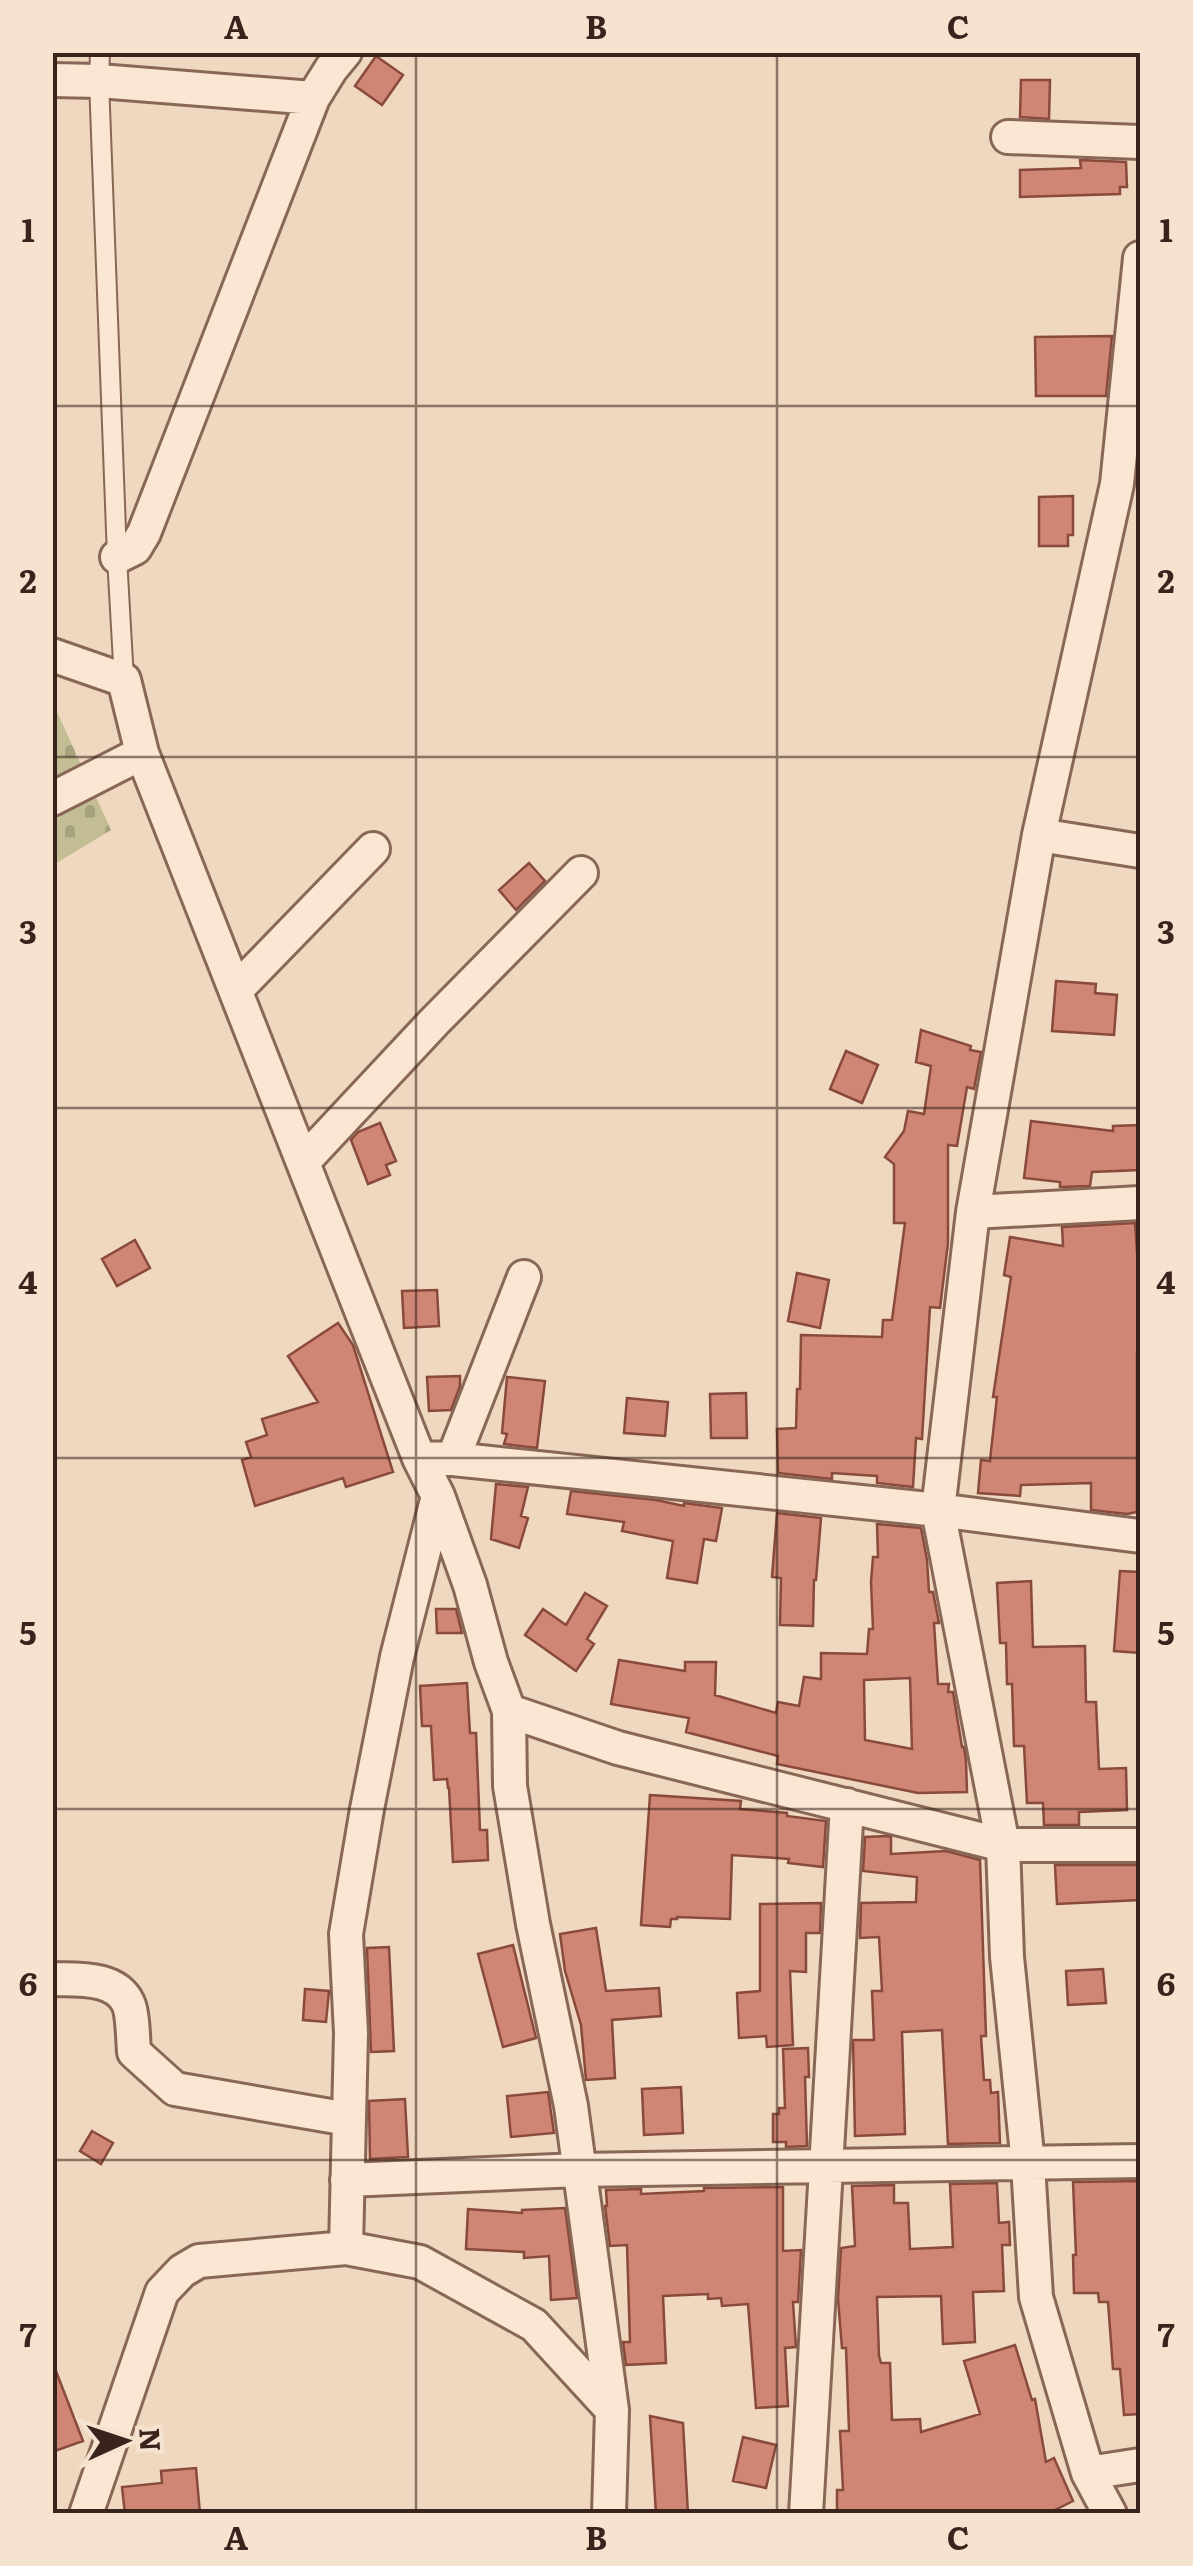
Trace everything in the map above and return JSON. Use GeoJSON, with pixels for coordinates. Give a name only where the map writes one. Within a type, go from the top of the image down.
{"type":"FeatureCollection","features":[{"type":"Feature","properties":{"kind":"street"},"geometry":{"type":"LineString","coordinates":[[117,557],[134,548],[144,533],[312,98],[344,52]]}},
{"type":"Feature","properties":{"kind":"street"},"geometry":{"type":"LineString","coordinates":[[52,80],[99,67],[312,98]]}},
{"type":"Feature","properties":{"kind":"street"},"geometry":{"type":"LineString","coordinates":[[1008,137],[1140,142]]}},
{"type":"Feature","properties":{"kind":"street"},"geometry":{"type":"LineString","coordinates":[[1110,2514],[1088,2473],[1036,2297],[1028,2164],[1007,1958],[1004,1844],[938,1510],[973,1212],[1039,835],[1128,487],[1140,258]]}},
{"type":"Feature","properties":{"kind":"street"},"geometry":{"type":"LineString","coordinates":[[52,655],[124,680],[142,753],[419,1458],[438,1496],[509,1710],[510,1786],[533,1924],[572,2106],[612,2410],[610,2514]]}},
{"type":"Feature","properties":{"kind":"street"},"geometry":{"type":"LineString","coordinates":[[52,799],[142,753]]}},
{"type":"Feature","properties":{"kind":"street"},"geometry":{"type":"LineString","coordinates":[[1039,835],[1140,852]]}},
{"type":"Feature","properties":{"kind":"street"},"geometry":{"type":"LineString","coordinates":[[236,990],[373,849]]}},
{"type":"Feature","properties":{"kind":"street"},"geometry":{"type":"LineString","coordinates":[[303,1162],[581,873]]}},
{"type":"Feature","properties":{"kind":"street"},"geometry":{"type":"LineString","coordinates":[[973,1212],[1140,1203]]}},
{"type":"Feature","properties":{"kind":"street"},"geometry":{"type":"LineString","coordinates":[[453,1459],[524,1277]]}},
{"type":"Feature","properties":{"kind":"street"},"geometry":{"type":"LineString","coordinates":[[419,1458],[938,1510],[1140,1536]]}},
{"type":"Feature","properties":{"kind":"street"},"geometry":{"type":"LineString","coordinates":[[346,2248],[351,2033],[346,1934],[397,1657],[438,1496]]}},
{"type":"Feature","properties":{"kind":"street"},"geometry":{"type":"LineString","coordinates":[[509,1710],[618,1748],[1004,1844],[1140,1845]]}},
{"type":"Feature","properties":{"kind":"street"},"geometry":{"type":"LineString","coordinates":[[806,2514],[847,1805]]}},
{"type":"Feature","properties":{"kind":"street"},"geometry":{"type":"LineString","coordinates":[[52,1979],[90,1980],[113,1986],[128,2003],[134,2052],[176,2089],[348,2119]]}},
{"type":"Feature","properties":{"kind":"street"},"geometry":{"type":"LineString","coordinates":[[347,2180],[579,2170],[1140,2161]]}},
{"type":"Feature","properties":{"kind":"street"},"geometry":{"type":"LineString","coordinates":[[86,2514],[162,2292],[182,2271],[199,2261],[346,2248],[420,2262],[534,2325],[612,2410]]}},
{"type":"Feature","properties":{"kind":"street"},"geometry":{"type":"LineString","coordinates":[[1088,2473],[1140,2465]]}},
{"type":"Feature","properties":{"kind":"lane"},"geometry":{"type":"LineString","coordinates":[[99,67],[124,680]]}},
{"type":"Feature","properties":{"kind":"green space"},"geometry":{"type":"Polygon","coordinates":[[[52,701],[111,830],[53,865],[52,865],[52,701]]]}},
{"type":"Feature","properties":{"kind":"building"},"geometry":{"type":"Polygon","coordinates":[[[376,56],[403,75],[382,105],[355,86],[376,56]]]}},
{"type":"Feature","properties":{"kind":"building"},"geometry":{"type":"Polygon","coordinates":[[[1021,80],[1050,80],[1049,119],[1020,117],[1021,80]]]}},
{"type":"Feature","properties":{"kind":"building"},"geometry":{"type":"Polygon","coordinates":[[[1080,160],[1126,162],[1127,187],[1120,187],[1120,194],[1020,197],[1020,170],[1081,168],[1080,160]]]}},
{"type":"Feature","properties":{"kind":"building"},"geometry":{"type":"Polygon","coordinates":[[[1112,336],[1106,396],[1036,396],[1035,337],[1112,336]]]}},
{"type":"Feature","properties":{"kind":"building"},"geometry":{"type":"Polygon","coordinates":[[[1073,496],[1073,535],[1068,535],[1068,546],[1039,546],[1039,497],[1073,496]]]}},
{"type":"Feature","properties":{"kind":"building"},"geometry":{"type":"Polygon","coordinates":[[[529,863],[545,881],[516,910],[499,890],[529,863]]]}},
{"type":"Feature","properties":{"kind":"building"},"geometry":{"type":"Polygon","coordinates":[[[1056,981],[1096,984],[1095,993],[1117,995],[1114,1035],[1052,1031],[1056,981]]]}},
{"type":"Feature","properties":{"kind":"building"},"geometry":{"type":"Polygon","coordinates":[[[921,1030],[981,1052],[974,1089],[967,1087],[957,1146],[948,1145],[948,1243],[940,1308],[930,1307],[922,1439],[916,1438],[913,1487],[877,1483],[877,1476],[832,1473],[832,1479],[778,1473],[777,1429],[796,1428],[801,1335],[882,1337],[883,1320],[892,1320],[905,1223],[894,1223],[894,1164],[885,1157],[904,1131],[908,1111],[924,1114],[931,1066],[916,1062],[921,1030]]]}},
{"type":"Feature","properties":{"kind":"building"},"geometry":{"type":"Polygon","coordinates":[[[846,1051],[878,1065],[862,1103],[830,1089],[846,1051]]]}},
{"type":"Feature","properties":{"kind":"building"},"geometry":{"type":"Polygon","coordinates":[[[1031,1121],[1113,1131],[1113,1126],[1140,1125],[1140,1170],[1092,1172],[1090,1186],[1060,1187],[1060,1182],[1024,1178],[1031,1121]]]}},
{"type":"Feature","properties":{"kind":"building"},"geometry":{"type":"Polygon","coordinates":[[[380,1123],[396,1161],[386,1165],[390,1175],[368,1184],[351,1140],[358,1132],[380,1123]]]}},
{"type":"Feature","properties":{"kind":"building"},"geometry":{"type":"Polygon","coordinates":[[[1135,1223],[1140,1295],[1137,1512],[1091,1510],[1091,1483],[1021,1485],[1020,1496],[978,1493],[981,1460],[990,1461],[997,1397],[993,1397],[1011,1277],[1004,1275],[1010,1237],[1063,1246],[1062,1227],[1135,1223]]]}},
{"type":"Feature","properties":{"kind":"building"},"geometry":{"type":"Polygon","coordinates":[[[135,1240],[150,1268],[117,1286],[102,1259],[135,1240]]]}},
{"type":"Feature","properties":{"kind":"building"},"geometry":{"type":"Polygon","coordinates":[[[797,1273],[829,1280],[820,1328],[788,1321],[797,1273]]]}},
{"type":"Feature","properties":{"kind":"building"},"geometry":{"type":"Polygon","coordinates":[[[437,1290],[439,1326],[404,1328],[402,1291],[437,1290]]]}},
{"type":"Feature","properties":{"kind":"building"},"geometry":{"type":"Polygon","coordinates":[[[338,1323],[353,1345],[393,1472],[346,1487],[343,1478],[255,1506],[242,1460],[251,1457],[246,1442],[267,1435],[262,1419],[318,1402],[288,1356],[338,1323]]]}},
{"type":"Feature","properties":{"kind":"building"},"geometry":{"type":"Polygon","coordinates":[[[460,1376],[451,1410],[429,1411],[427,1377],[460,1376]]]}},
{"type":"Feature","properties":{"kind":"building"},"geometry":{"type":"Polygon","coordinates":[[[507,1377],[545,1381],[537,1448],[504,1444],[507,1377]]]}},
{"type":"Feature","properties":{"kind":"building"},"geometry":{"type":"Polygon","coordinates":[[[746,1393],[747,1438],[711,1438],[710,1394],[746,1393]]]}},
{"type":"Feature","properties":{"kind":"building"},"geometry":{"type":"Polygon","coordinates":[[[627,1398],[668,1402],[665,1436],[624,1433],[627,1398]]]}},
{"type":"Feature","properties":{"kind":"building"},"geometry":{"type":"Polygon","coordinates":[[[496,1484],[528,1487],[521,1516],[528,1518],[519,1548],[491,1539],[496,1484]]]}},
{"type":"Feature","properties":{"kind":"building"},"geometry":{"type":"Polygon","coordinates":[[[571,1491],[722,1508],[716,1541],[704,1539],[697,1583],[667,1578],[673,1541],[622,1531],[624,1522],[567,1514],[571,1491]]]}},
{"type":"Feature","properties":{"kind":"building"},"geometry":{"type":"Polygon","coordinates":[[[777,1513],[821,1518],[813,1626],[780,1625],[781,1578],[772,1577],[777,1513]]]}},
{"type":"Feature","properties":{"kind":"building"},"geometry":{"type":"Polygon","coordinates":[[[877,1524],[921,1528],[929,1592],[933,1592],[939,1623],[934,1623],[938,1684],[949,1684],[948,1692],[953,1692],[966,1761],[967,1792],[918,1793],[777,1764],[778,1756],[686,1732],[689,1718],[611,1704],[619,1660],[685,1671],[685,1662],[716,1662],[715,1695],[776,1713],[778,1702],[799,1706],[804,1677],[821,1679],[821,1653],[867,1654],[869,1629],[873,1629],[873,1557],[878,1557],[877,1524]],[[910,1678],[864,1680],[865,1740],[912,1749],[910,1678]]]}},
{"type":"Feature","properties":{"kind":"building"},"geometry":{"type":"Polygon","coordinates":[[[1120,1571],[1140,1572],[1140,1653],[1114,1651],[1120,1571]]]}},
{"type":"Feature","properties":{"kind":"building"},"geometry":{"type":"Polygon","coordinates":[[[1031,1581],[1033,1647],[1085,1646],[1086,1702],[1096,1702],[1099,1769],[1126,1768],[1127,1810],[1079,1812],[1079,1825],[1044,1825],[1043,1803],[1027,1803],[1024,1746],[1014,1746],[1012,1684],[1007,1684],[1006,1643],[1000,1643],[997,1583],[1031,1581]]]}},
{"type":"Feature","properties":{"kind":"building"},"geometry":{"type":"Polygon","coordinates":[[[585,1593],[607,1606],[587,1639],[594,1644],[576,1671],[525,1635],[543,1609],[566,1625],[585,1593]]]}},
{"type":"Feature","properties":{"kind":"building"},"geometry":{"type":"Polygon","coordinates":[[[436,1609],[456,1609],[462,1633],[437,1633],[436,1609]]]}},
{"type":"Feature","properties":{"kind":"building"},"geometry":{"type":"Polygon","coordinates":[[[467,1683],[470,1733],[476,1733],[480,1830],[487,1830],[488,1860],[453,1862],[449,1788],[447,1779],[434,1780],[431,1726],[422,1726],[420,1686],[467,1683]]]}},
{"type":"Feature","properties":{"kind":"building"},"geometry":{"type":"Polygon","coordinates":[[[650,1795],[741,1801],[740,1809],[826,1821],[823,1867],[788,1863],[789,1859],[732,1855],[730,1919],[677,1917],[671,1919],[670,1927],[641,1925],[650,1795]]]}},
{"type":"Feature","properties":{"kind":"building"},"geometry":{"type":"Polygon","coordinates":[[[865,1837],[891,1837],[891,1854],[946,1851],[980,1860],[984,2080],[990,2080],[991,2093],[998,2092],[1000,2143],[948,2144],[942,2030],[902,2032],[905,2134],[855,2136],[853,2040],[874,2040],[872,1991],[882,1991],[879,1937],[860,1938],[861,1903],[916,1902],[917,1877],[863,1871],[865,1837]]]}},
{"type":"Feature","properties":{"kind":"building"},"geometry":{"type":"Polygon","coordinates":[[[1055,1865],[1140,1865],[1140,1900],[1057,1904],[1055,1865]]]}},
{"type":"Feature","properties":{"kind":"building"},"geometry":{"type":"Polygon","coordinates":[[[821,1903],[820,1933],[806,1933],[806,1972],[790,1971],[793,2045],[767,2047],[766,2036],[739,2038],[737,1993],[760,1991],[760,1904],[821,1903]]]}},
{"type":"Feature","properties":{"kind":"building"},"geometry":{"type":"Polygon","coordinates":[[[596,1928],[606,1991],[659,1988],[661,2016],[612,2020],[615,2078],[586,2080],[581,2025],[565,1971],[560,1934],[596,1928]]]}},
{"type":"Feature","properties":{"kind":"building"},"geometry":{"type":"Polygon","coordinates":[[[513,1945],[536,2038],[503,2047],[478,1954],[513,1945]]]}},
{"type":"Feature","properties":{"kind":"building"},"geometry":{"type":"Polygon","coordinates":[[[389,1947],[394,2051],[371,2052],[367,1948],[389,1947]]]}},
{"type":"Feature","properties":{"kind":"building"},"geometry":{"type":"Polygon","coordinates":[[[1103,1969],[1106,2003],[1068,2005],[1066,1971],[1103,1969]]]}},
{"type":"Feature","properties":{"kind":"building"},"geometry":{"type":"Polygon","coordinates":[[[305,1989],[329,1991],[326,2022],[303,2020],[305,1989]]]}},
{"type":"Feature","properties":{"kind":"building"},"geometry":{"type":"Polygon","coordinates":[[[808,2048],[807,2146],[786,2147],[786,2142],[773,2142],[773,2114],[785,2108],[783,2049],[808,2048]]]}},
{"type":"Feature","properties":{"kind":"building"},"geometry":{"type":"Polygon","coordinates":[[[681,2087],[683,2133],[644,2135],[642,2089],[681,2087]]]}},
{"type":"Feature","properties":{"kind":"building"},"geometry":{"type":"Polygon","coordinates":[[[548,2092],[554,2133],[511,2137],[507,2096],[548,2092]]]}},
{"type":"Feature","properties":{"kind":"building"},"geometry":{"type":"Polygon","coordinates":[[[405,2099],[408,2157],[370,2159],[369,2101],[405,2099]]]}},
{"type":"Feature","properties":{"kind":"building"},"geometry":{"type":"Polygon","coordinates":[[[92,2131],[113,2143],[101,2164],[80,2151],[92,2131]]]}},
{"type":"Feature","properties":{"kind":"building"},"geometry":{"type":"Polygon","coordinates":[[[1140,2181],[1140,2414],[1124,2415],[1120,2369],[1113,2369],[1108,2302],[1099,2302],[1098,2293],[1074,2293],[1073,2182],[1140,2181]]]}},
{"type":"Feature","properties":{"kind":"building"},"geometry":{"type":"Polygon","coordinates":[[[997,2183],[999,2223],[1009,2222],[1010,2245],[1002,2245],[1004,2291],[973,2292],[975,2342],[943,2344],[941,2296],[877,2297],[879,2356],[881,2363],[890,2363],[892,2420],[920,2419],[921,2432],[980,2414],[964,2361],[1015,2345],[1032,2400],[1035,2399],[1046,2462],[1054,2458],[1073,2501],[1047,2514],[837,2514],[837,2490],[843,2490],[840,2431],[849,2431],[846,2348],[842,2348],[838,2299],[841,2248],[855,2246],[852,2186],[894,2185],[894,2203],[908,2203],[910,2249],[953,2247],[950,2184],[997,2183]]]}},
{"type":"Feature","properties":{"kind":"building"},"geometry":{"type":"Polygon","coordinates":[[[783,2187],[783,2251],[801,2250],[798,2302],[793,2302],[796,2347],[785,2348],[788,2406],[756,2408],[748,2304],[722,2306],[721,2298],[708,2299],[708,2294],[663,2296],[666,2363],[626,2365],[623,2342],[630,2342],[627,2245],[610,2246],[606,2190],[641,2189],[641,2194],[783,2187]]]}},
{"type":"Feature","properties":{"kind":"building"},"geometry":{"type":"Polygon","coordinates":[[[565,2208],[577,2298],[551,2300],[549,2256],[524,2258],[524,2252],[466,2249],[468,2209],[522,2213],[565,2208]]]}},
{"type":"Feature","properties":{"kind":"building"},"geometry":{"type":"Polygon","coordinates":[[[52,2366],[83,2441],[52,2452],[52,2366]]]}},
{"type":"Feature","properties":{"kind":"building"},"geometry":{"type":"Polygon","coordinates":[[[650,2416],[683,2423],[688,2514],[656,2514],[650,2416]]]}},
{"type":"Feature","properties":{"kind":"building"},"geometry":{"type":"Polygon","coordinates":[[[743,2437],[776,2445],[766,2488],[733,2481],[743,2437]]]}},
{"type":"Feature","properties":{"kind":"building"},"geometry":{"type":"Polygon","coordinates":[[[196,2468],[200,2514],[125,2514],[122,2487],[162,2483],[161,2471],[196,2468]]]}}]}
